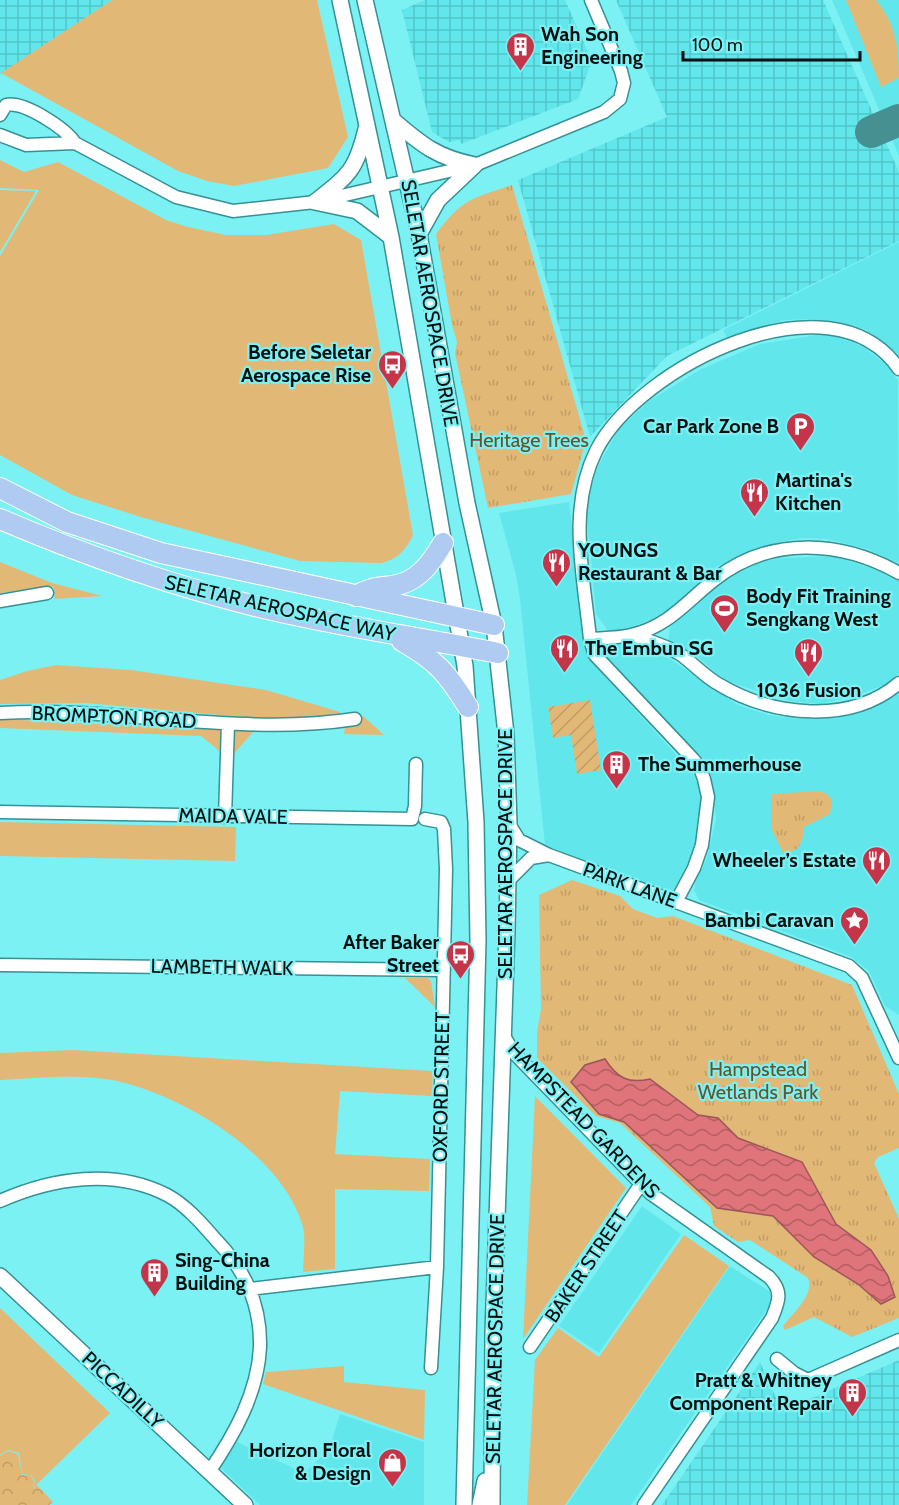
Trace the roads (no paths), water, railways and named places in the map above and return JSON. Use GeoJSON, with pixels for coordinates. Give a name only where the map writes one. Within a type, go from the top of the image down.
{"type":"FeatureCollection","features":[{"type":"Feature","properties":{"kind":"main road","name":"SELETAR AEROSPACE WAY"},"geometry":{"type":"LineString","coordinates":[[0,488],[67,522],[161,553],[494,626]]}},
{"type":"Feature","properties":{"kind":"main road","name":"SELETAR AEROSPACE WAY"},"geometry":{"type":"LineString","coordinates":[[0,519],[90,557],[159,580],[256,606],[390,634],[498,653]]}},
{"type":"Feature","properties":{"kind":"main road"},"geometry":{"type":"LineString","coordinates":[[356,596],[370,587],[401,584],[417,575],[431,563],[443,543]]}},
{"type":"Feature","properties":{"kind":"main road"},"geometry":{"type":"LineString","coordinates":[[390,634],[432,659],[454,684],[468,707]]}},
{"type":"Feature","properties":{"kind":"street","name":"SELETAR AEROSPACE DRIVE"},"geometry":{"type":"LineString","coordinates":[[340,0],[391,237],[443,543],[463,646],[476,822],[477,940],[464,1505]]}},
{"type":"Feature","properties":{"kind":"street","name":"SELETAR AEROSPACE DRIVE"},"geometry":{"type":"LineString","coordinates":[[365,0],[419,234],[460,468],[494,626],[506,734],[509,824],[491,1455],[492,1505]]}},
{"type":"Feature","properties":{"kind":"street"},"geometry":{"type":"LineString","coordinates":[[0,115],[6,105],[20,105],[66,131],[75,143],[176,197],[205,206],[233,212],[315,202],[475,165],[609,109],[620,99],[624,83],[621,70],[591,0]]}},
{"type":"Feature","properties":{"kind":"street"},"geometry":{"type":"LineString","coordinates":[[394,121],[425,147],[440,156],[475,165]]}},
{"type":"Feature","properties":{"kind":"street"},"geometry":{"type":"LineString","coordinates":[[315,202],[342,181],[357,164],[367,124]]}},
{"type":"Feature","properties":{"kind":"street"},"geometry":{"type":"LineString","coordinates":[[0,135],[26,145],[75,143]]}},
{"type":"Feature","properties":{"kind":"street"},"geometry":{"type":"LineString","coordinates":[[419,234],[443,194],[475,165]]}},
{"type":"Feature","properties":{"kind":"street"},"geometry":{"type":"LineString","coordinates":[[315,202],[357,211],[391,237]]}},
{"type":"Feature","properties":{"kind":"street"},"geometry":{"type":"LineString","coordinates":[[676,902],[694,868],[702,845],[708,797],[700,768],[693,759],[595,655],[590,639],[578,518],[579,501],[596,450],[626,411],[678,372],[709,355],[759,334],[796,328],[830,327],[849,332],[871,343],[891,358],[899,369]]}},
{"type":"Feature","properties":{"kind":"street"},"geometry":{"type":"LineString","coordinates":[[590,639],[633,635],[667,620],[685,609],[699,592],[729,569],[777,550],[800,547],[831,548],[869,559],[899,573]]}},
{"type":"Feature","properties":{"kind":"street"},"geometry":{"type":"LineString","coordinates":[[0,601],[47,594]]}},
{"type":"Feature","properties":{"kind":"street"},"geometry":{"type":"LineString","coordinates":[[665,646],[659,634],[667,620]]}},
{"type":"Feature","properties":{"kind":"street"},"geometry":{"type":"LineString","coordinates":[[633,635],[665,646],[718,685],[735,693],[793,711],[812,713],[841,709],[874,697],[899,682]]}},
{"type":"Feature","properties":{"kind":"street","name":"BROMPTON ROAD"},"geometry":{"type":"LineString","coordinates":[[0,713],[98,712],[228,724],[288,726],[355,719]]}},
{"type":"Feature","properties":{"kind":"street"},"geometry":{"type":"LineString","coordinates":[[225,817],[228,724]]}},
{"type":"Feature","properties":{"kind":"street","name":"MAIDA VALE"},"geometry":{"type":"LineString","coordinates":[[0,812],[412,819],[416,764]]}},
{"type":"Feature","properties":{"kind":"street","name":"OXFORD STREET"},"geometry":{"type":"LineString","coordinates":[[425,819],[441,822],[444,829],[444,970],[437,1267],[431,1368]]}},
{"type":"Feature","properties":{"kind":"street","name":"PARK LANE"},"geometry":{"type":"LineString","coordinates":[[509,824],[519,840],[549,855],[843,963],[862,978],[895,1035],[899,1058]]}},
{"type":"Feature","properties":{"kind":"street"},"geometry":{"type":"LineString","coordinates":[[507,882],[531,858],[549,855]]}},
{"type":"Feature","properties":{"kind":"street","name":"LAMBETH WALK"},"geometry":{"type":"LineString","coordinates":[[0,965],[444,970]]}},
{"type":"Feature","properties":{"kind":"street","name":"HAMPSTEAD GARDENS"},"geometry":{"type":"LineString","coordinates":[[504,1036],[514,1053],[641,1184],[775,1283],[780,1295],[772,1318],[644,1505]]}},
{"type":"Feature","properties":{"kind":"street"},"geometry":{"type":"LineString","coordinates":[[0,1201],[51,1182],[87,1178],[130,1183],[167,1196],[201,1223],[235,1260],[250,1289],[258,1317],[260,1348],[250,1396],[232,1437],[209,1472]]}},
{"type":"Feature","properties":{"kind":"street","name":"BAKER STREET"},"geometry":{"type":"LineString","coordinates":[[530,1347],[641,1184]]}},
{"type":"Feature","properties":{"kind":"street"},"geometry":{"type":"LineString","coordinates":[[250,1289],[437,1267]]}},
{"type":"Feature","properties":{"kind":"street","name":"PICCADILLY"},"geometry":{"type":"LineString","coordinates":[[0,1276],[245,1505]]}},
{"type":"Feature","properties":{"kind":"street"},"geometry":{"type":"LineString","coordinates":[[777,1359],[794,1373],[808,1380],[899,1340]]}},
{"type":"Feature","properties":{"kind":"street"},"geometry":{"type":"LineString","coordinates":[[480,1505],[491,1455]]}},
{"type":"Feature","properties":{"kind":"water"},"geometry":{"type":"Polygon","coordinates":[[[605,1059],[614,1071],[624,1078],[635,1081],[650,1079],[698,1115],[718,1118],[738,1138],[802,1162],[836,1224],[871,1250],[888,1276],[895,1297],[881,1304],[858,1284],[814,1257],[773,1216],[717,1208],[624,1122],[599,1114],[571,1082],[585,1065],[605,1059]]]}},
{"type":"Feature","properties":{"kind":"place","name":"Wah Son Engineering"},"geometry":{"type":"Point","coordinates":[520,72]}},
{"type":"Feature","properties":{"kind":"place","name":"Before Seletar Aerospace Rise"},"geometry":{"type":"Point","coordinates":[392,390]}},
{"type":"Feature","properties":{"kind":"place","name":"Car Park Zone B"},"geometry":{"type":"Point","coordinates":[800,452]}},
{"type":"Feature","properties":{"kind":"place","name":"Martina's Kitchen"},"geometry":{"type":"Point","coordinates":[754,518]}},
{"type":"Feature","properties":{"kind":"place","name":"YOUNGS Restaurant & Bar"},"geometry":{"type":"Point","coordinates":[557,588]}},
{"type":"Feature","properties":{"kind":"place","name":"Body Fit Training Sengkang West"},"geometry":{"type":"Point","coordinates":[725,634]}},
{"type":"Feature","properties":{"kind":"place","name":"The Embun SG"},"geometry":{"type":"Point","coordinates":[564,674]}},
{"type":"Feature","properties":{"kind":"place","name":"1036 Fusion"},"geometry":{"type":"Point","coordinates":[809,678]}},
{"type":"Feature","properties":{"kind":"place","name":"The Summerhouse"},"geometry":{"type":"Point","coordinates":[617,790]}},
{"type":"Feature","properties":{"kind":"place","name":"Wheeler’s Estate"},"geometry":{"type":"Point","coordinates":[877,886]}},
{"type":"Feature","properties":{"kind":"place","name":"Bambi Caravan"},"geometry":{"type":"Point","coordinates":[855,946]}},
{"type":"Feature","properties":{"kind":"place","name":"After Baker Street"},"geometry":{"type":"Point","coordinates":[460,980]}},
{"type":"Feature","properties":{"kind":"place","name":"Sing-China Building"},"geometry":{"type":"Point","coordinates":[154,1298]}},
{"type":"Feature","properties":{"kind":"place","name":"Pratt & Whitney Component Repair"},"geometry":{"type":"Point","coordinates":[853,1418]}},
{"type":"Feature","properties":{"kind":"place","name":"Horizon Floral & Design"},"geometry":{"type":"Point","coordinates":[392,1488]}},
{"type":"Feature","properties":{"kind":"park label","name":"Heritage Trees"},"geometry":{"type":"Point","coordinates":[529,440]}},
{"type":"Feature","properties":{"kind":"park label","name":"Hampstead Wetlands Park"},"geometry":{"type":"Point","coordinates":[758,1080]}}]}
